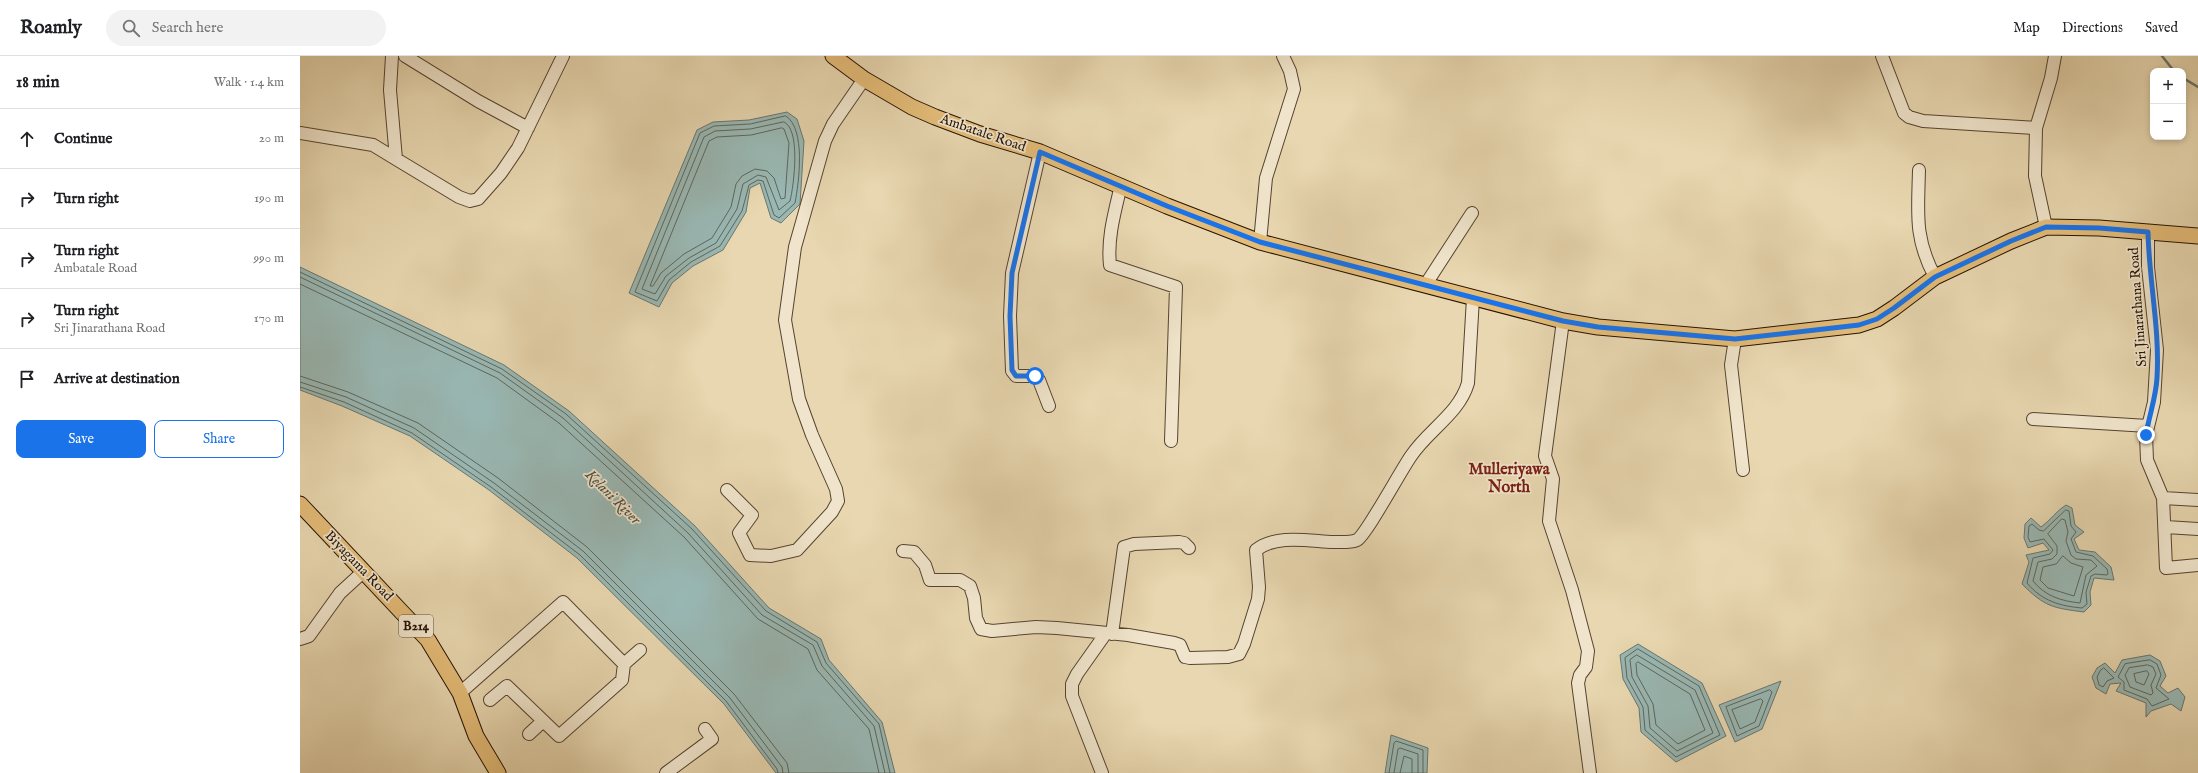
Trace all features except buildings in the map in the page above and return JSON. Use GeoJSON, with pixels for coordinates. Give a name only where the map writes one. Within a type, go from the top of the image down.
{"type":"FeatureCollection","features":[{"type":"Feature","properties":{"kind":"main road","name":"Ambatale Road"},"geometry":{"type":"LineString","coordinates":[[833,56],[864,79],[912,107],[980,134],[1040,152],[1121,185],[1167,206],[1260,242],[1426,284],[1563,321],[1598,327],[1735,339],[1859,325],[1877,319],[1935,277],[2011,241],[2046,227],[2099,228],[2198,236]]}},
{"type":"Feature","properties":{"kind":"main road","name":"Biyagama Road"},"geometry":{"type":"LineString","coordinates":[[300,504],[428,640],[460,693],[476,736],[498,773]]}},
{"type":"Feature","properties":{"kind":"street"},"geometry":{"type":"LineString","coordinates":[[392,56],[390,90],[396,159]]}},
{"type":"Feature","properties":{"kind":"street"},"geometry":{"type":"LineString","coordinates":[[405,56],[478,101],[528,128]]}},
{"type":"Feature","properties":{"kind":"street"},"geometry":{"type":"LineString","coordinates":[[300,133],[373,146],[459,197],[470,201],[478,199],[501,174],[518,148],[563,56]]}},
{"type":"Feature","properties":{"kind":"street"},"geometry":{"type":"LineString","coordinates":[[1260,242],[1266,178],[1294,89],[1290,71],[1283,56]]}},
{"type":"Feature","properties":{"kind":"street"},"geometry":{"type":"LineString","coordinates":[[1882,56],[1904,113],[1909,117],[1923,121],[2036,128]]}},
{"type":"Feature","properties":{"kind":"street"},"geometry":{"type":"LineString","coordinates":[[2046,227],[2035,176],[2036,128],[2051,78],[2055,56]]}},
{"type":"Feature","properties":{"kind":"street"},"geometry":{"type":"LineString","coordinates":[[727,490],[752,515],[738,533],[750,555],[771,556],[797,550],[832,512],[838,501],[836,489],[812,434],[799,399],[785,320],[795,247],[825,141],[833,124],[864,79]]}},
{"type":"Feature","properties":{"kind":"street"},"geometry":{"type":"LineString","coordinates":[[1040,152],[1016,251],[1012,273],[1010,316],[1012,370],[1016,376],[1035,376],[1039,380],[1049,406]]}},
{"type":"Feature","properties":{"kind":"street"},"geometry":{"type":"LineString","coordinates":[[1919,170],[1918,230],[1924,258],[1935,277]]}},
{"type":"Feature","properties":{"kind":"street"},"geometry":{"type":"LineString","coordinates":[[1121,185],[1108,254],[1110,265],[1176,287],[1171,441]]}},
{"type":"Feature","properties":{"kind":"street"},"geometry":{"type":"LineString","coordinates":[[1426,284],[1472,214]]}},
{"type":"Feature","properties":{"kind":"street","name":"Sri Jinarathana Road"},"geometry":{"type":"LineString","coordinates":[[2148,232],[2148,267],[2157,350],[2154,402],[2148,426],[2147,460],[2163,498],[2166,527],[2166,568],[2198,566]]}},
{"type":"Feature","properties":{"kind":"street"},"geometry":{"type":"LineString","coordinates":[[903,550],[914,552],[925,565],[930,580],[960,580],[970,586],[974,598],[976,618],[981,629],[992,631],[1043,628],[1109,633],[1174,643],[1180,645],[1185,656],[1190,658],[1228,657],[1238,654],[1244,644],[1258,593],[1256,550],[1264,544],[1277,540],[1345,542],[1356,540],[1365,533],[1388,491],[1412,454],[1464,396],[1468,383],[1474,298]]}},
{"type":"Feature","properties":{"kind":"street"},"geometry":{"type":"LineString","coordinates":[[1563,321],[1545,456],[1553,479],[1549,521],[1572,590],[1588,650],[1586,667],[1580,675],[1578,683],[1590,773]]}},
{"type":"Feature","properties":{"kind":"street"},"geometry":{"type":"LineString","coordinates":[[1735,339],[1731,366],[1743,470]]}},
{"type":"Feature","properties":{"kind":"street"},"geometry":{"type":"LineString","coordinates":[[2033,419],[2148,426]]}},
{"type":"Feature","properties":{"kind":"street"},"geometry":{"type":"LineString","coordinates":[[2163,498],[2198,500]]}},
{"type":"Feature","properties":{"kind":"street"},"geometry":{"type":"LineString","coordinates":[[2166,527],[2198,529]]}},
{"type":"Feature","properties":{"kind":"street"},"geometry":{"type":"LineString","coordinates":[[1102,773],[1072,696],[1072,684],[1093,650],[1109,633],[1124,547],[1134,544],[1179,542],[1189,548]]}},
{"type":"Feature","properties":{"kind":"street"},"geometry":{"type":"LineString","coordinates":[[300,639],[309,636],[340,593],[364,571]]}},
{"type":"Feature","properties":{"kind":"street"},"geometry":{"type":"LineString","coordinates":[[460,693],[563,602],[624,664]]}},
{"type":"Feature","properties":{"kind":"street"},"geometry":{"type":"LineString","coordinates":[[490,700],[507,686],[559,736],[622,680],[624,664],[640,650]]}},
{"type":"Feature","properties":{"kind":"street"},"geometry":{"type":"LineString","coordinates":[[528,734],[543,721]]}},
{"type":"Feature","properties":{"kind":"street"},"geometry":{"type":"LineString","coordinates":[[666,773],[712,739],[705,729]]}},
{"type":"Feature","properties":{"kind":"water"},"geometry":{"type":"Polygon","coordinates":[[[787,112],[797,119],[804,141],[800,204],[781,223],[771,218],[760,183],[750,188],[746,212],[723,250],[693,266],[672,283],[659,307],[629,293],[697,130],[713,122],[749,120],[787,112]]]}},
{"type":"Feature","properties":{"kind":"water","name":"Kelani River"},"geometry":{"type":"Polygon","coordinates":[[[300,267],[504,365],[569,411],[695,526],[769,608],[821,639],[829,660],[882,722],[895,773],[776,773],[724,704],[577,558],[489,490],[410,436],[342,406],[300,390],[300,267]]]}},
{"type":"Feature","properties":{"kind":"water"},"geometry":{"type":"Polygon","coordinates":[[[2066,505],[2072,508],[2075,525],[2084,532],[2074,539],[2079,550],[2095,552],[2111,567],[2114,580],[2094,578],[2090,592],[2091,605],[2084,612],[2050,605],[2037,598],[2022,584],[2029,562],[2026,555],[2049,550],[2043,543],[2028,548],[2024,538],[2025,524],[2031,518],[2041,527],[2066,505]]]}},
{"type":"Feature","properties":{"kind":"water"},"geometry":{"type":"Polygon","coordinates":[[[1638,644],[1702,683],[1726,736],[1676,762],[1641,732],[1639,708],[1623,679],[1620,655],[1638,644]]]}},
{"type":"Feature","properties":{"kind":"water"},"geometry":{"type":"Polygon","coordinates":[[[2150,655],[2160,661],[2166,676],[2160,686],[2168,693],[2178,688],[2185,697],[2181,711],[2171,704],[2151,711],[2146,717],[2146,703],[2116,691],[2121,683],[2110,684],[2106,694],[2096,688],[2092,677],[2097,668],[2105,663],[2115,673],[2122,660],[2150,655]]]}},
{"type":"Feature","properties":{"kind":"water"},"geometry":{"type":"Polygon","coordinates":[[[1781,681],[1762,729],[1735,742],[1719,705],[1781,681]]]}},
{"type":"Feature","properties":{"kind":"water"},"geometry":{"type":"Polygon","coordinates":[[[1391,735],[1428,748],[1427,773],[1385,773],[1391,735]]]}},
{"type":"Feature","properties":{"kind":"waterway"},"geometry":{"type":"LineString","coordinates":[[2162,56],[2172,68]]}},
{"type":"Feature","properties":{"kind":"waterway"},"geometry":{"type":"LineString","coordinates":[[2186,80],[2198,87]]}},
{"type":"Feature","properties":{"kind":"district","name":"Mulleriyawa North"},"geometry":{"type":"Point","coordinates":[1509,479]}},
{"type":"Feature","properties":{"kind":"route"},"geometry":{"type":"LineString","coordinates":[[1035,376],[1016,376],[1012,370],[1010,298],[1016,251],[1040,152],[1121,185],[1167,206],[1260,242],[1426,284],[1563,321],[1598,327],[1735,339],[1859,325],[1877,319],[1935,277],[2011,241],[2046,227],[2099,228],[2148,232],[2148,267],[2156,327],[2157,379],[2154,402],[2146,435]]}}]}
